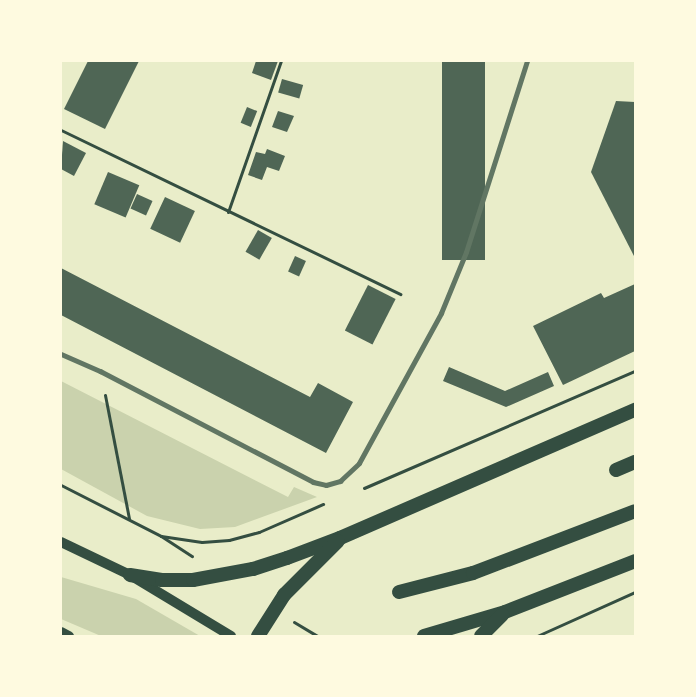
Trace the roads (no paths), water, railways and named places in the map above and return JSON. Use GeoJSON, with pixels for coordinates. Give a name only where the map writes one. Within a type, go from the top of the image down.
{"type":"FeatureCollection","features":[{"type":"Feature","properties":{"kind":"highway"},"geometry":{"type":"LineString","coordinates":[[130,575],[162,580],[222,576],[253,569],[340,538],[635,410]]}},
{"type":"Feature","properties":{"kind":"highway"},"geometry":{"type":"LineString","coordinates":[[616,470],[635,462]]}},
{"type":"Feature","properties":{"kind":"highway"},"geometry":{"type":"LineString","coordinates":[[399,592],[473,573],[635,511]]}},
{"type":"Feature","properties":{"kind":"highway"},"geometry":{"type":"LineString","coordinates":[[258,636],[284,595],[340,538]]}},
{"type":"Feature","properties":{"kind":"highway"},"geometry":{"type":"LineString","coordinates":[[424,636],[504,612],[635,561]]}},
{"type":"Feature","properties":{"kind":"highway"},"geometry":{"type":"LineString","coordinates":[[481,636],[504,612]]}},
{"type":"Feature","properties":{"kind":"main road"},"geometry":{"type":"LineString","coordinates":[[61,542],[130,575],[231,636]]}},
{"type":"Feature","properties":{"kind":"main road"},"geometry":{"type":"LineString","coordinates":[[61,632],[69,636]]}},
{"type":"Feature","properties":{"kind":"street"},"geometry":{"type":"LineString","coordinates":[[61,354],[100,370],[313,482],[326,485],[340,481],[359,463],[441,313],[466,252],[528,61]]}}]}
